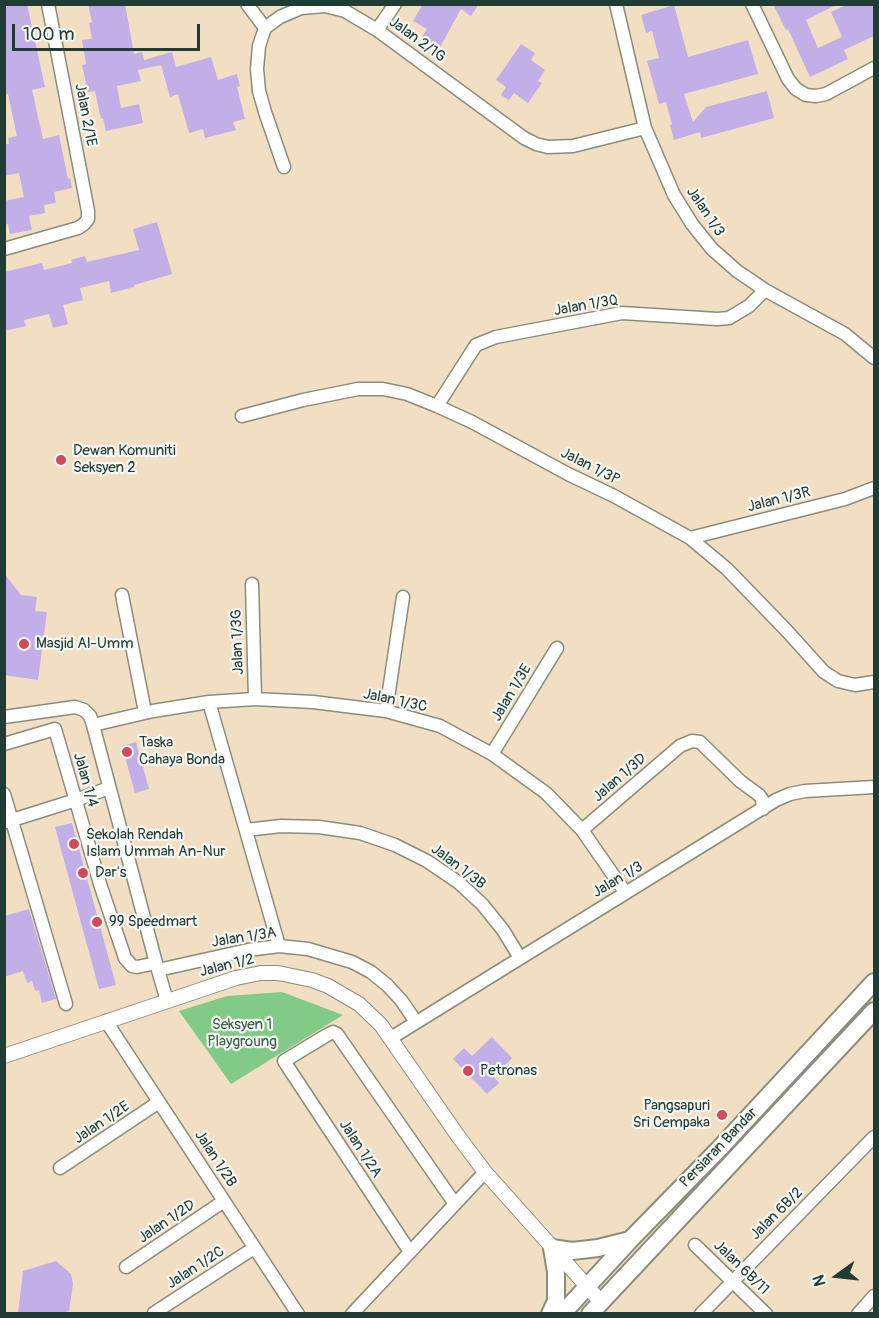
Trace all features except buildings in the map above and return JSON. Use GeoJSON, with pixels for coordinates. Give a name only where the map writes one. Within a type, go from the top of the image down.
{"type":"FeatureCollection","features":[{"type":"Feature","properties":{"kind":"main road","name":"Persiaran Bandar"},"geometry":{"type":"LineString","coordinates":[[562,1314],[874,982]]}},
{"type":"Feature","properties":{"kind":"main road","name":"Persiaran Bandar"},"geometry":{"type":"LineString","coordinates":[[596,1308],[874,1011]]}},
{"type":"Feature","properties":{"kind":"main road"},"geometry":{"type":"LineString","coordinates":[[550,1314],[556,1301],[556,1272],[552,1248],[572,1251],[598,1248],[630,1240]]}},
{"type":"Feature","properties":{"kind":"street","name":"Jalan 2/1E"},"geometry":{"type":"LineString","coordinates":[[4,249],[78,228],[87,219],[88,211],[48,4]]}},
{"type":"Feature","properties":{"kind":"street"},"geometry":{"type":"LineString","coordinates":[[247,4],[265,28],[258,46],[259,91],[284,167]]}},
{"type":"Feature","properties":{"kind":"street"},"geometry":{"type":"LineString","coordinates":[[378,30],[395,4]]}},
{"type":"Feature","properties":{"kind":"street","name":"Jalan 1/3"},"geometry":{"type":"LineString","coordinates":[[616,4],[645,128],[674,195],[692,224],[712,249],[737,271],[765,290],[845,334],[874,358]]}},
{"type":"Feature","properties":{"kind":"street"},"geometry":{"type":"LineString","coordinates":[[752,4],[788,79],[796,89],[806,95],[826,94],[874,68]]}},
{"type":"Feature","properties":{"kind":"street","name":"Jalan 2/1G"},"geometry":{"type":"LineString","coordinates":[[265,28],[280,17],[302,8],[325,6],[345,11],[378,30],[524,138],[536,144],[548,147],[573,146],[645,128]]}},
{"type":"Feature","properties":{"kind":"street","name":"Jalan 1/3Q"},"geometry":{"type":"LineString","coordinates":[[437,406],[477,345],[496,337],[622,314],[729,318],[749,306],[765,290]]}},
{"type":"Feature","properties":{"kind":"street","name":"Jalan 1/3P"},"geometry":{"type":"LineString","coordinates":[[242,416],[358,389],[383,389],[407,394],[437,406],[614,496],[690,538],[727,568],[824,672],[838,681],[855,685],[874,682]]}},
{"type":"Feature","properties":{"kind":"street","name":"Jalan 1/3R"},"geometry":{"type":"LineString","coordinates":[[690,538],[845,499],[874,488]]}},
{"type":"Feature","properties":{"kind":"street","name":"Jalan 1/3G"},"geometry":{"type":"LineString","coordinates":[[252,584],[255,699]]}},
{"type":"Feature","properties":{"kind":"street"},"geometry":{"type":"LineString","coordinates":[[122,595],[145,712]]}},
{"type":"Feature","properties":{"kind":"street"},"geometry":{"type":"LineString","coordinates":[[386,711],[403,597]]}},
{"type":"Feature","properties":{"kind":"street","name":"Jalan 1/3E"},"geometry":{"type":"LineString","coordinates":[[492,753],[557,648]]}},
{"type":"Feature","properties":{"kind":"street","name":"Jalan 1/3C"},"geometry":{"type":"LineString","coordinates":[[93,724],[145,712],[209,702],[255,699],[313,702],[386,711],[440,726],[492,753],[546,793],[582,830],[625,892]]}},
{"type":"Feature","properties":{"kind":"street"},"geometry":{"type":"LineString","coordinates":[[209,702],[279,946]]}},
{"type":"Feature","properties":{"kind":"street"},"geometry":{"type":"LineString","coordinates":[[4,717],[75,707],[84,710],[90,716],[167,1000]]}},
{"type":"Feature","properties":{"kind":"street","name":"Jalan 1/4"},"geometry":{"type":"LineString","coordinates":[[4,744],[55,729],[100,884],[125,958],[132,966],[157,966]]}},
{"type":"Feature","properties":{"kind":"street","name":"Jalan 1/3D"},"geometry":{"type":"LineString","coordinates":[[582,830],[676,749],[690,741],[700,742],[740,781],[759,795],[763,809]]}},
{"type":"Feature","properties":{"kind":"street"},"geometry":{"type":"LineString","coordinates":[[8,821],[110,788]]}},
{"type":"Feature","properties":{"kind":"street","name":"Jalan 1/3"},"geometry":{"type":"LineString","coordinates":[[391,1038],[776,800],[805,791],[874,788]]}},
{"type":"Feature","properties":{"kind":"street"},"geometry":{"type":"LineString","coordinates":[[4,794],[8,821],[66,1004]]}},
{"type":"Feature","properties":{"kind":"street","name":"Jalan 1/3B"},"geometry":{"type":"LineString","coordinates":[[246,830],[281,826],[320,826],[360,833],[395,845],[427,861],[458,882],[482,904],[503,930],[520,958]]}},
{"type":"Feature","properties":{"kind":"street","name":"Jalan 1/3A"},"geometry":{"type":"LineString","coordinates":[[157,966],[279,946],[308,950],[352,962],[371,972],[401,1000],[416,1022]]}},
{"type":"Feature","properties":{"kind":"street","name":"Jalan 1/2"},"geometry":{"type":"LineString","coordinates":[[4,1056],[236,978],[278,973],[328,986],[359,1004],[381,1025],[485,1172],[586,1286],[596,1308]]}},
{"type":"Feature","properties":{"kind":"street","name":"Jalan 1/2B"},"geometry":{"type":"LineString","coordinates":[[106,1021],[298,1314]]}},
{"type":"Feature","properties":{"kind":"street","name":"Jalan 1/2A"},"geometry":{"type":"LineString","coordinates":[[410,1252],[284,1061],[327,1035],[333,1032],[337,1034],[455,1204]]}},
{"type":"Feature","properties":{"kind":"street","name":"Jalan 1/2E"},"geometry":{"type":"LineString","coordinates":[[60,1168],[159,1102]]}},
{"type":"Feature","properties":{"kind":"street","name":"Jalan 6B/2"},"geometry":{"type":"LineString","coordinates":[[701,1314],[874,1137]]}},
{"type":"Feature","properties":{"kind":"street"},"geometry":{"type":"LineString","coordinates":[[352,1314],[485,1172]]}},
{"type":"Feature","properties":{"kind":"street","name":"Jalan 1/2D"},"geometry":{"type":"LineString","coordinates":[[126,1267],[224,1201]]}},
{"type":"Feature","properties":{"kind":"street","name":"Jalan 6B/11"},"geometry":{"type":"LineString","coordinates":[[695,1245],[766,1314]]}},
{"type":"Feature","properties":{"kind":"street","name":"Jalan 1/2C"},"geometry":{"type":"LineString","coordinates":[[154,1313],[254,1248]]}},
{"type":"Feature","properties":{"kind":"street"},"geometry":{"type":"LineString","coordinates":[[858,1314],[874,1296]]}},
{"type":"Feature","properties":{"kind":"green space","name":"Seksyen 1 Playgroung"},"geometry":{"type":"Polygon","coordinates":[[[282,992],[343,1015],[231,1084],[179,1011],[227,996],[282,992]]]}},
{"type":"Feature","properties":{"kind":"place","name":"Dewan Komuniti Seksyen 2"},"geometry":{"type":"Point","coordinates":[61,460]}},
{"type":"Feature","properties":{"kind":"place","name":"Masjid Al-Umm"},"geometry":{"type":"Point","coordinates":[24,644]}},
{"type":"Feature","properties":{"kind":"place","name":"Taska Cahaya Bonda"},"geometry":{"type":"Point","coordinates":[127,752]}},
{"type":"Feature","properties":{"kind":"place","name":"Sekolah Rendah Islam Ummah An-Nur"},"geometry":{"type":"Point","coordinates":[74,844]}},
{"type":"Feature","properties":{"kind":"place","name":"Dar's"},"geometry":{"type":"Point","coordinates":[83,873]}},
{"type":"Feature","properties":{"kind":"place","name":"99 Speedmart"},"geometry":{"type":"Point","coordinates":[97,922]}},
{"type":"Feature","properties":{"kind":"place","name":"Petronas"},"geometry":{"type":"Point","coordinates":[468,1071]}},
{"type":"Feature","properties":{"kind":"place","name":"Pangsapuri Sri Cempaka"},"geometry":{"type":"Point","coordinates":[722,1115]}}]}
